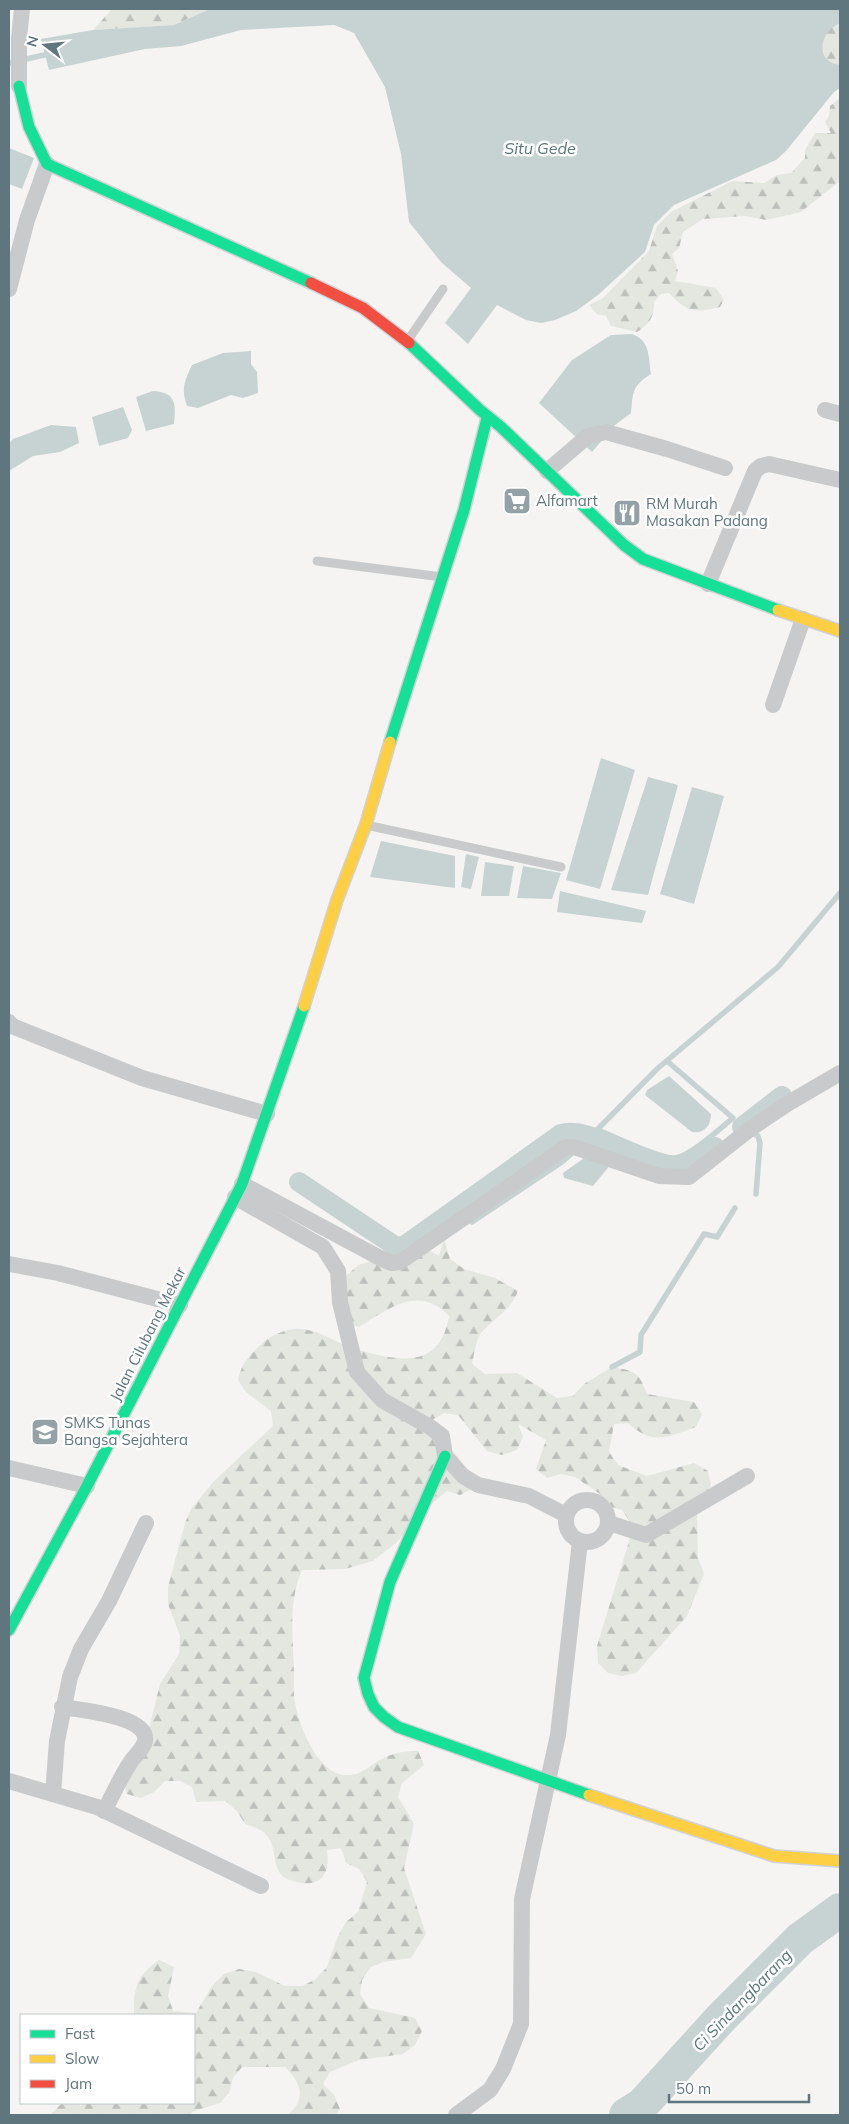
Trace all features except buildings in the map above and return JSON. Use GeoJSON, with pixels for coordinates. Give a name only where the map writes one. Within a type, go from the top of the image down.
{"type":"FeatureCollection","features":[{"type":"Feature","properties":{"kind":"street"},"geometry":{"type":"LineString","coordinates":[[22,9],[19,38],[19,86],[24,114],[30,132],[47,164],[349,300],[391,326],[450,379],[487,418],[501,427],[624,545],[643,559],[840,631]]}},
{"type":"Feature","properties":{"kind":"street"},"geometry":{"type":"LineString","coordinates":[[9,289],[27,220],[47,164]]}},
{"type":"Feature","properties":{"kind":"street","name":"Jalan Cilubang Mekar"},"geometry":{"type":"LineString","coordinates":[[9,1630],[87,1486],[239,1190],[267,1114],[361,822],[443,577],[464,510],[487,418]]}},
{"type":"Feature","properties":{"kind":"street"},"geometry":{"type":"LineString","coordinates":[[547,472],[568,451],[588,436],[606,432],[725,468]]}},
{"type":"Feature","properties":{"kind":"street"},"geometry":{"type":"LineString","coordinates":[[708,584],[755,471],[760,466],[769,464],[840,480]]}},
{"type":"Feature","properties":{"kind":"street"},"geometry":{"type":"LineString","coordinates":[[773,705],[803,619]]}},
{"type":"Feature","properties":{"kind":"street"},"geometry":{"type":"LineString","coordinates":[[9,1022],[12,1026],[142,1078],[267,1114]]}},
{"type":"Feature","properties":{"kind":"street"},"geometry":{"type":"LineString","coordinates":[[239,1190],[382,1259],[392,1263],[400,1262],[566,1147],[574,1147],[665,1177],[689,1177],[750,1129],[787,1104],[840,1073]]}},
{"type":"Feature","properties":{"kind":"street"},"geometry":{"type":"LineString","coordinates":[[239,1190],[323,1247],[338,1270],[340,1302],[357,1372],[382,1400],[430,1426],[442,1436],[445,1456],[390,1582],[364,1678],[367,1694],[375,1710],[384,1719],[398,1727],[548,1782],[774,1856],[840,1861]]}},
{"type":"Feature","properties":{"kind":"street"},"geometry":{"type":"LineString","coordinates":[[9,1264],[58,1272],[180,1305]]}},
{"type":"Feature","properties":{"kind":"street"},"geometry":{"type":"LineString","coordinates":[[445,1456],[464,1476],[478,1485],[528,1496],[566,1515]]}},
{"type":"Feature","properties":{"kind":"street"},"geometry":{"type":"LineString","coordinates":[[9,1468],[87,1486]]}},
{"type":"Feature","properties":{"kind":"street"},"geometry":{"type":"LineString","coordinates":[[609,1523],[646,1535],[747,1476]]}},
{"type":"Feature","properties":{"kind":"street"},"geometry":{"type":"LineString","coordinates":[[591,1498],[605,1507],[609,1523],[603,1535],[593,1542],[580,1541],[568,1531],[566,1515],[575,1502],[591,1498]]}},
{"type":"Feature","properties":{"kind":"street"},"geometry":{"type":"LineString","coordinates":[[54,1794],[57,1741],[62,1707],[70,1677],[81,1648],[109,1601],[146,1523]]}},
{"type":"Feature","properties":{"kind":"street"},"geometry":{"type":"LineString","coordinates":[[456,2115],[490,2090],[503,2069],[521,2024],[522,1899],[558,1734],[580,1541]]}},
{"type":"Feature","properties":{"kind":"street"},"geometry":{"type":"LineString","coordinates":[[62,1707],[124,1720],[136,1724],[144,1734],[145,1739],[142,1748],[129,1764],[104,1811]]}},
{"type":"Feature","properties":{"kind":"street"},"geometry":{"type":"LineString","coordinates":[[9,1781],[104,1811],[261,1886]]}},
{"type":"Feature","properties":{"kind":"lane"},"geometry":{"type":"LineString","coordinates":[[408,340],[442,289]]}},
{"type":"Feature","properties":{"kind":"lane"},"geometry":{"type":"LineString","coordinates":[[316,561],[443,577]]}},
{"type":"Feature","properties":{"kind":"lane"},"geometry":{"type":"LineString","coordinates":[[361,822],[561,867]]}},
{"type":"Feature","properties":{"kind":"green space"},"geometry":{"type":"Polygon","coordinates":[[[112,9],[210,9],[174,25],[93,30],[112,9]]]}},
{"type":"Feature","properties":{"kind":"green space"},"geometry":{"type":"Polygon","coordinates":[[[840,9],[840,70],[824,62],[816,30],[840,9]]]}},
{"type":"Feature","properties":{"kind":"green space"},"geometry":{"type":"Polygon","coordinates":[[[840,98],[840,181],[801,212],[766,220],[745,216],[703,219],[683,232],[679,248],[672,254],[678,271],[675,281],[716,288],[724,300],[720,307],[692,310],[675,300],[669,293],[661,294],[654,302],[650,320],[637,332],[611,326],[606,316],[597,314],[589,305],[603,298],[649,251],[657,226],[671,212],[732,181],[764,183],[777,175],[791,173],[805,158],[805,150],[815,133],[831,133],[825,122],[829,116],[830,106],[840,98]]]}},
{"type":"Feature","properties":{"kind":"green space"},"geometry":{"type":"Polygon","coordinates":[[[444,1238],[450,1259],[464,1269],[495,1278],[518,1291],[510,1305],[486,1327],[478,1339],[472,1364],[485,1374],[517,1373],[557,1398],[573,1396],[584,1384],[612,1367],[620,1368],[635,1374],[641,1381],[647,1394],[694,1402],[702,1414],[696,1427],[677,1434],[653,1437],[645,1435],[628,1423],[614,1424],[609,1452],[618,1465],[647,1476],[694,1463],[708,1471],[711,1486],[697,1511],[698,1558],[704,1574],[687,1616],[636,1673],[622,1676],[608,1673],[598,1663],[597,1646],[630,1538],[630,1522],[622,1510],[608,1506],[600,1494],[575,1477],[561,1474],[547,1478],[536,1469],[546,1440],[518,1424],[523,1437],[517,1450],[502,1455],[487,1451],[458,1415],[444,1413],[432,1420],[436,1435],[459,1458],[474,1488],[460,1495],[447,1491],[424,1510],[396,1543],[373,1561],[345,1569],[302,1570],[295,1594],[292,1620],[294,1695],[297,1713],[311,1746],[326,1766],[334,1772],[351,1775],[357,1774],[392,1755],[418,1751],[424,1765],[402,1783],[398,1797],[414,1824],[404,1868],[426,1934],[411,1958],[383,1962],[371,1967],[362,1980],[360,1994],[369,2008],[415,2018],[422,2031],[415,2045],[403,2054],[359,2060],[330,2072],[323,2084],[334,2095],[340,2109],[335,2115],[288,2115],[298,2103],[300,2097],[298,2085],[291,2073],[285,2067],[242,2067],[233,2078],[229,2093],[220,2103],[194,2111],[189,2115],[50,2115],[61,2104],[195,2104],[195,2014],[134,2014],[136,1990],[141,1977],[146,1971],[159,1960],[174,1967],[168,1996],[173,2011],[196,2013],[212,1986],[224,1974],[239,1969],[256,1972],[285,1986],[302,1986],[316,1979],[327,1967],[338,1936],[346,1922],[358,1912],[367,1882],[359,1869],[346,1863],[341,1848],[327,1850],[327,1867],[319,1880],[313,1883],[302,1883],[291,1880],[283,1876],[279,1871],[272,1844],[266,1834],[255,1827],[245,1824],[237,1811],[225,1801],[196,1802],[192,1787],[180,1781],[165,1781],[154,1792],[141,1798],[127,1794],[122,1779],[147,1737],[160,1684],[179,1654],[180,1636],[168,1604],[168,1587],[185,1523],[191,1509],[214,1481],[273,1426],[271,1411],[246,1392],[238,1380],[245,1362],[269,1338],[283,1331],[294,1329],[310,1330],[355,1349],[386,1357],[414,1358],[426,1354],[436,1346],[444,1334],[449,1316],[426,1302],[415,1301],[392,1307],[359,1327],[345,1323],[346,1276],[358,1265],[374,1260],[390,1243],[398,1248],[417,1243],[439,1256],[444,1238]]]}},
{"type":"Feature","properties":{"kind":"water","name":"Situ Gede"},"geometry":{"type":"Polygon","coordinates":[[[210,9],[840,9],[840,23],[828,33],[822,46],[826,58],[831,63],[840,65],[840,88],[834,92],[786,151],[776,160],[674,205],[654,225],[645,252],[598,295],[576,311],[555,320],[541,323],[526,320],[497,305],[468,344],[445,323],[471,288],[441,262],[409,222],[401,154],[385,87],[354,33],[334,25],[241,30],[181,46],[145,49],[49,70],[41,39],[93,30],[174,25],[210,9]]]}},
{"type":"Feature","properties":{"kind":"water"},"geometry":{"type":"Polygon","coordinates":[[[9,148],[34,158],[22,189],[9,184],[9,148]]]}},
{"type":"Feature","properties":{"kind":"water"},"geometry":{"type":"Polygon","coordinates":[[[632,334],[646,345],[651,374],[637,386],[632,400],[631,413],[615,425],[592,452],[539,403],[572,360],[611,335],[632,334]]]}},
{"type":"Feature","properties":{"kind":"water"},"geometry":{"type":"Polygon","coordinates":[[[251,351],[251,364],[257,372],[258,393],[243,398],[231,395],[198,408],[187,406],[184,386],[192,365],[223,353],[251,351]]]}},
{"type":"Feature","properties":{"kind":"water"},"geometry":{"type":"Polygon","coordinates":[[[153,391],[166,394],[173,400],[175,411],[174,424],[146,431],[136,397],[153,391]]]}},
{"type":"Feature","properties":{"kind":"water"},"geometry":{"type":"Polygon","coordinates":[[[123,407],[132,430],[128,438],[99,446],[92,417],[123,407]]]}},
{"type":"Feature","properties":{"kind":"water"},"geometry":{"type":"Polygon","coordinates":[[[51,425],[76,427],[79,443],[60,452],[33,456],[9,471],[9,443],[13,439],[51,425]]]}},
{"type":"Feature","properties":{"kind":"water"},"geometry":{"type":"Polygon","coordinates":[[[601,758],[635,770],[600,889],[566,880],[601,758]]]}},
{"type":"Feature","properties":{"kind":"water"},"geometry":{"type":"Polygon","coordinates":[[[648,777],[678,785],[648,895],[611,890],[648,777]]]}},
{"type":"Feature","properties":{"kind":"water"},"geometry":{"type":"Polygon","coordinates":[[[692,787],[724,796],[694,904],[660,894],[692,787]]]}},
{"type":"Feature","properties":{"kind":"water"},"geometry":{"type":"Polygon","coordinates":[[[381,841],[455,856],[455,888],[370,877],[381,841]]]}},
{"type":"Feature","properties":{"kind":"water"},"geometry":{"type":"Polygon","coordinates":[[[466,854],[479,857],[471,889],[461,887],[466,854]]]}},
{"type":"Feature","properties":{"kind":"water"},"geometry":{"type":"Polygon","coordinates":[[[485,862],[514,866],[509,896],[481,896],[485,862]]]}},
{"type":"Feature","properties":{"kind":"water"},"geometry":{"type":"Polygon","coordinates":[[[523,866],[561,873],[552,899],[517,898],[523,866]]]}},
{"type":"Feature","properties":{"kind":"water"},"geometry":{"type":"Polygon","coordinates":[[[560,891],[646,911],[642,923],[557,912],[560,891]]]}},
{"type":"Feature","properties":{"kind":"water"},"geometry":{"type":"Polygon","coordinates":[[[669,1076],[711,1114],[710,1122],[704,1130],[692,1132],[645,1095],[647,1090],[669,1076]]]}},
{"type":"Feature","properties":{"kind":"water"},"geometry":{"type":"Polygon","coordinates":[[[591,1153],[611,1164],[593,1186],[564,1178],[563,1173],[591,1153]]]}},
{"type":"Feature","properties":{"kind":"waterway"},"geometry":{"type":"LineString","coordinates":[[9,63],[53,53]]}},
{"type":"Feature","properties":{"kind":"waterway"},"geometry":{"type":"LineString","coordinates":[[472,1222],[562,1162],[590,1137],[657,1069],[778,967],[840,893]]}},
{"type":"Feature","properties":{"kind":"waterway"},"geometry":{"type":"LineString","coordinates":[[598,1130],[649,1152],[675,1158],[697,1147],[733,1118],[667,1061]]}},
{"type":"Feature","properties":{"kind":"waterway"},"geometry":{"type":"LineString","coordinates":[[742,1127],[782,1096]]}},
{"type":"Feature","properties":{"kind":"waterway"},"geometry":{"type":"LineString","coordinates":[[299,1182],[398,1248],[407,1244],[561,1134],[574,1133],[589,1136],[638,1158],[669,1168],[682,1168],[691,1165],[715,1147]]}},
{"type":"Feature","properties":{"kind":"waterway"},"geometry":{"type":"LineString","coordinates":[[751,1133],[758,1136],[760,1143],[756,1194]]}},
{"type":"Feature","properties":{"kind":"waterway"},"geometry":{"type":"LineString","coordinates":[[612,1367],[640,1352],[641,1335],[704,1234],[717,1237],[735,1208]]}},
{"type":"Feature","properties":{"kind":"waterway","name":"Ci Sindangbarang"},"geometry":{"type":"LineString","coordinates":[[626,2115],[642,2105],[722,2017],[800,1939],[840,1910]]}},
{"type":"Feature","properties":{"kind":"traffic: fast"},"geometry":{"type":"LineString","coordinates":[[19,86],[29,127],[47,164],[311,283]]}},
{"type":"Feature","properties":{"kind":"traffic: fast"},"geometry":{"type":"LineString","coordinates":[[409,343],[480,410],[501,427],[624,545],[643,559],[778,610]]}},
{"type":"Feature","properties":{"kind":"traffic: fast"},"geometry":{"type":"LineString","coordinates":[[390,742],[464,510],[487,418]]}},
{"type":"Feature","properties":{"kind":"traffic: fast"},"geometry":{"type":"LineString","coordinates":[[9,1630],[87,1486],[242,1184],[304,1006]]}},
{"type":"Feature","properties":{"kind":"traffic: fast"},"geometry":{"type":"LineString","coordinates":[[445,1456],[390,1582],[364,1678],[368,1694],[374,1707],[398,1727],[589,1795]]}},
{"type":"Feature","properties":{"kind":"traffic: slow"},"geometry":{"type":"LineString","coordinates":[[778,610],[840,631]]}},
{"type":"Feature","properties":{"kind":"traffic: slow"},"geometry":{"type":"LineString","coordinates":[[304,1006],[337,900],[366,824],[390,742]]}},
{"type":"Feature","properties":{"kind":"traffic: slow"},"geometry":{"type":"LineString","coordinates":[[589,1795],[774,1856],[840,1861]]}},
{"type":"Feature","properties":{"kind":"traffic: jam"},"geometry":{"type":"LineString","coordinates":[[311,283],[363,308],[409,343]]}},
{"type":"Feature","properties":{"kind":"place","name":"Alfamart"},"geometry":{"type":"Point","coordinates":[517,501]}},
{"type":"Feature","properties":{"kind":"place","name":"RM Murah Masakan Padang"},"geometry":{"type":"Point","coordinates":[627,513]}},
{"type":"Feature","properties":{"kind":"place","name":"SMKS Tunas Bangsa Sejahtera"},"geometry":{"type":"Point","coordinates":[45,1432]}}]}
